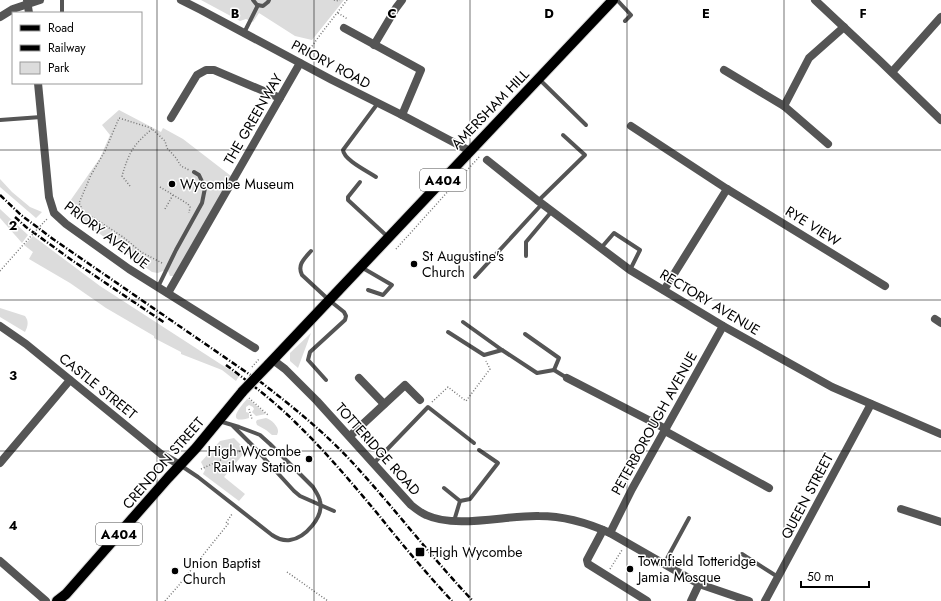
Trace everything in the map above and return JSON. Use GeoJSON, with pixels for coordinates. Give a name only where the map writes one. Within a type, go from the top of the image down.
{"type":"FeatureCollection","features":[{"type":"Feature","properties":{"kind":"main road","name":"AMERSHAM HILL"},"geometry":{"type":"LineString","coordinates":[[270,363],[613,0]]}},
{"type":"Feature","properties":{"kind":"main road","name":"CRENDON STREET"},"geometry":{"type":"LineString","coordinates":[[57,601],[66,594],[196,448],[218,421],[246,394],[270,363]]}},
{"type":"Feature","properties":{"kind":"street"},"geometry":{"type":"LineString","coordinates":[[0,17],[27,2],[40,0]]}},
{"type":"Feature","properties":{"kind":"street","name":"PRIORY ROAD"},"geometry":{"type":"LineString","coordinates":[[181,0],[470,151]]}},
{"type":"Feature","properties":{"kind":"street"},"geometry":{"type":"LineString","coordinates":[[374,45],[402,0]]}},
{"type":"Feature","properties":{"kind":"street"},"geometry":{"type":"LineString","coordinates":[[815,0],[941,120]]}},
{"type":"Feature","properties":{"kind":"street"},"geometry":{"type":"LineString","coordinates":[[27,2],[29,12]]}},
{"type":"Feature","properties":{"kind":"street"},"geometry":{"type":"LineString","coordinates":[[892,72],[941,17]]}},
{"type":"Feature","properties":{"kind":"street"},"geometry":{"type":"LineString","coordinates":[[784,106],[809,58],[844,26]]}},
{"type":"Feature","properties":{"kind":"street"},"geometry":{"type":"LineString","coordinates":[[344,28],[421,70],[402,115]]}},
{"type":"Feature","properties":{"kind":"street","name":"THE GREENWAY"},"geometry":{"type":"LineString","coordinates":[[168,293],[300,62]]}},
{"type":"Feature","properties":{"kind":"street"},"geometry":{"type":"LineString","coordinates":[[172,118],[197,75],[206,70],[214,70],[280,98]]}},
{"type":"Feature","properties":{"kind":"street"},"geometry":{"type":"LineString","coordinates":[[724,70],[784,106],[828,144]]}},
{"type":"Feature","properties":{"kind":"street","name":"PRIORY AVENUE"},"geometry":{"type":"LineString","coordinates":[[38,84],[49,198],[54,213],[66,224],[129,269],[254,348]]}},
{"type":"Feature","properties":{"kind":"street","name":"RYE VIEW"},"geometry":{"type":"LineString","coordinates":[[631,126],[727,189],[885,286]]}},
{"type":"Feature","properties":{"kind":"street","name":"RECTORY AVENUE"},"geometry":{"type":"LineString","coordinates":[[484,157],[540,203],[630,270],[722,326],[832,387],[941,434]]}},
{"type":"Feature","properties":{"kind":"street"},"geometry":{"type":"LineString","coordinates":[[664,290],[727,189]]}},
{"type":"Feature","properties":{"kind":"street","name":"CASTLE STREET"},"geometry":{"type":"LineString","coordinates":[[0,326],[26,344],[162,454],[180,465]]}},
{"type":"Feature","properties":{"kind":"street","name":"PETERBOROUGH AVENUE"},"geometry":{"type":"LineString","coordinates":[[648,601],[588,564],[587,560],[632,489],[722,326]]}},
{"type":"Feature","properties":{"kind":"street","name":"TOTTERIDGE ROAD"},"geometry":{"type":"LineString","coordinates":[[270,363],[285,369],[350,436],[373,464],[411,505],[427,516],[442,520],[461,522],[538,516],[578,522],[606,532],[627,542],[700,584],[748,601]]}},
{"type":"Feature","properties":{"kind":"street"},"geometry":{"type":"LineString","coordinates":[[359,378],[384,404]]}},
{"type":"Feature","properties":{"kind":"street"},"geometry":{"type":"LineString","coordinates":[[567,378],[769,488]]}},
{"type":"Feature","properties":{"kind":"street"},"geometry":{"type":"LineString","coordinates":[[0,463],[70,380]]}},
{"type":"Feature","properties":{"kind":"street"},"geometry":{"type":"LineString","coordinates":[[350,436],[405,385],[420,400]]}},
{"type":"Feature","properties":{"kind":"street","name":"QUEEN STREET"},"geometry":{"type":"LineString","coordinates":[[765,601],[872,404]]}},
{"type":"Feature","properties":{"kind":"street"},"geometry":{"type":"LineString","coordinates":[[901,509],[941,522]]}},
{"type":"Feature","properties":{"kind":"street"},"geometry":{"type":"LineString","coordinates":[[0,561],[46,601]]}},
{"type":"Feature","properties":{"kind":"street"},"geometry":{"type":"LineString","coordinates":[[691,601],[700,584]]}},
{"type":"Feature","properties":{"kind":"lane"},"geometry":{"type":"LineString","coordinates":[[62,0],[62,12]]}},
{"type":"Feature","properties":{"kind":"lane"},"geometry":{"type":"LineString","coordinates":[[253,0],[254,3],[263,6],[266,5],[269,0]]}},
{"type":"Feature","properties":{"kind":"lane"},"geometry":{"type":"LineString","coordinates":[[617,0],[631,15],[625,21]]}},
{"type":"Feature","properties":{"kind":"lane"},"geometry":{"type":"LineString","coordinates":[[244,33],[258,5]]}},
{"type":"Feature","properties":{"kind":"lane"},"geometry":{"type":"LineString","coordinates":[[539,78],[586,125]]}},
{"type":"Feature","properties":{"kind":"lane"},"geometry":{"type":"LineString","coordinates":[[376,177],[350,160],[344,154],[343,150],[378,103]]}},
{"type":"Feature","properties":{"kind":"lane"},"geometry":{"type":"LineString","coordinates":[[0,120],[42,117]]}},
{"type":"Feature","properties":{"kind":"lane"},"geometry":{"type":"LineString","coordinates":[[475,277],[540,203],[585,155],[563,135]]}},
{"type":"Feature","properties":{"kind":"lane"},"geometry":{"type":"LineString","coordinates":[[157,287],[202,203],[205,188],[199,175],[194,172]]}},
{"type":"Feature","properties":{"kind":"lane"},"geometry":{"type":"LineString","coordinates":[[360,182],[348,197],[348,200],[389,238]]}},
{"type":"Feature","properties":{"kind":"lane"},"geometry":{"type":"LineString","coordinates":[[526,256],[526,242],[552,212]]}},
{"type":"Feature","properties":{"kind":"lane"},"geometry":{"type":"LineString","coordinates":[[601,248],[614,233],[640,250],[630,270]]}},
{"type":"Feature","properties":{"kind":"lane"},"geometry":{"type":"LineString","coordinates":[[310,251],[300,266],[300,272],[329,300],[344,312],[346,316],[345,320],[310,352],[308,360],[326,380]]}},
{"type":"Feature","properties":{"kind":"lane"},"geometry":{"type":"LineString","coordinates":[[361,267],[392,285],[383,295],[368,290]]}},
{"type":"Feature","properties":{"kind":"lane"},"geometry":{"type":"LineString","coordinates":[[463,322],[537,373],[554,370],[567,378]]}},
{"type":"Feature","properties":{"kind":"lane"},"geometry":{"type":"LineString","coordinates":[[448,332],[484,355],[502,350]]}},
{"type":"Feature","properties":{"kind":"lane"},"geometry":{"type":"LineString","coordinates":[[525,334],[559,358],[554,370]]}},
{"type":"Feature","properties":{"kind":"lane"},"geometry":{"type":"LineString","coordinates":[[373,464],[428,407],[474,443]]}},
{"type":"Feature","properties":{"kind":"lane"},"geometry":{"type":"LineString","coordinates":[[180,465],[198,477],[278,539],[291,540],[298,538],[318,519],[320,511],[318,494],[313,487],[270,444],[255,432],[218,421]]}},
{"type":"Feature","properties":{"kind":"lane"},"geometry":{"type":"LineString","coordinates":[[232,425],[294,491],[300,496],[334,511]]}},
{"type":"Feature","properties":{"kind":"lane"},"geometry":{"type":"LineString","coordinates":[[444,488],[460,500],[470,499],[498,463],[479,450]]}},
{"type":"Feature","properties":{"kind":"lane"},"geometry":{"type":"LineString","coordinates":[[454,521],[460,500]]}},
{"type":"Feature","properties":{"kind":"lane"},"geometry":{"type":"LineString","coordinates":[[664,564],[689,518]]}},
{"type":"Feature","properties":{"kind":"lane"},"geometry":{"type":"LineString","coordinates":[[742,554],[778,577]]}},
{"type":"Feature","properties":{"kind":"path"},"geometry":{"type":"LineString","coordinates":[[334,0],[340,0]]}},
{"type":"Feature","properties":{"kind":"path"},"geometry":{"type":"LineString","coordinates":[[300,62],[347,0]]}},
{"type":"Feature","properties":{"kind":"path"},"geometry":{"type":"LineString","coordinates":[[168,266],[141,252],[123,237],[83,211],[79,203],[105,151],[119,118],[152,129],[166,141],[167,148],[176,158],[180,166],[194,172]]}},
{"type":"Feature","properties":{"kind":"path"},"geometry":{"type":"LineString","coordinates":[[130,186],[122,176],[127,160],[139,140],[152,129]]}},
{"type":"Feature","properties":{"kind":"path"},"geometry":{"type":"LineString","coordinates":[[396,249],[484,157]]}},
{"type":"Feature","properties":{"kind":"path"},"geometry":{"type":"LineString","coordinates":[[160,187],[188,204],[190,207],[187,219],[188,228]]}},
{"type":"Feature","properties":{"kind":"path"},"geometry":{"type":"LineString","coordinates":[[165,209],[173,195]]}},
{"type":"Feature","properties":{"kind":"path"},"geometry":{"type":"LineString","coordinates":[[0,271],[46,219]]}},
{"type":"Feature","properties":{"kind":"path"},"geometry":{"type":"LineString","coordinates":[[428,407],[448,387],[466,401],[490,369],[484,355]]}},
{"type":"Feature","properties":{"kind":"path"},"geometry":{"type":"LineString","coordinates":[[246,394],[268,415]]}},
{"type":"Feature","properties":{"kind":"path"},"geometry":{"type":"LineString","coordinates":[[249,409],[252,419]]}},
{"type":"Feature","properties":{"kind":"path"},"geometry":{"type":"LineString","coordinates":[[202,469],[248,448]]}},
{"type":"Feature","properties":{"kind":"path"},"geometry":{"type":"LineString","coordinates":[[165,601],[228,524],[226,523],[232,514]]}},
{"type":"Feature","properties":{"kind":"path"},"geometry":{"type":"LineString","coordinates":[[612,565],[627,542]]}},
{"type":"Feature","properties":{"kind":"path"},"geometry":{"type":"LineString","coordinates":[[287,572],[328,601]]}},
{"type":"Feature","properties":{"kind":"green space"},"geometry":{"type":"Polygon","coordinates":[[[201,0],[344,0],[312,40],[295,36],[259,13],[253,22],[246,19],[240,21],[201,0]]]}},
{"type":"Feature","properties":{"kind":"green space"},"geometry":{"type":"Polygon","coordinates":[[[119,110],[161,132],[163,128],[183,139],[231,176],[175,276],[170,276],[168,271],[158,273],[152,272],[74,215],[69,207],[68,204],[100,158],[110,135],[102,125],[119,110]]]}},
{"type":"Feature","properties":{"kind":"green space"},"geometry":{"type":"Polygon","coordinates":[[[0,179],[12,192],[30,207],[42,212],[36,218],[0,187],[0,179]]]}},
{"type":"Feature","properties":{"kind":"green space"},"geometry":{"type":"Polygon","coordinates":[[[0,209],[28,235],[22,243],[0,218],[0,209]]]}},
{"type":"Feature","properties":{"kind":"green space"},"geometry":{"type":"Polygon","coordinates":[[[33,236],[100,286],[239,376],[236,381],[222,370],[181,354],[181,352],[154,338],[154,336],[106,308],[70,283],[29,259],[33,252],[24,245],[33,236]]]}},
{"type":"Feature","properties":{"kind":"green space"},"geometry":{"type":"Polygon","coordinates":[[[0,308],[25,316],[28,324],[25,332],[0,317],[0,308]]]}},
{"type":"Feature","properties":{"kind":"green space"},"geometry":{"type":"Polygon","coordinates":[[[311,333],[298,368],[290,361],[290,353],[311,333]]]}},
{"type":"Feature","properties":{"kind":"green space"},"geometry":{"type":"Polygon","coordinates":[[[247,399],[266,414],[256,416],[252,412],[254,409],[253,407],[249,405],[246,407],[246,412],[249,413],[249,418],[242,420],[238,419],[236,414],[247,399]]]}},
{"type":"Feature","properties":{"kind":"green space"},"geometry":{"type":"Polygon","coordinates":[[[266,418],[276,426],[278,430],[277,435],[272,435],[257,425],[257,420],[266,418]]]}},
{"type":"Feature","properties":{"kind":"green space"},"geometry":{"type":"Polygon","coordinates":[[[234,438],[243,447],[245,452],[224,477],[245,494],[239,501],[203,474],[205,470],[201,462],[220,441],[234,438]]]}},
{"type":"Feature","properties":{"kind":"railway"},"geometry":{"type":"LineString","coordinates":[[0,195],[21,215],[53,239],[262,383],[308,420],[351,461],[473,601]]}},
{"type":"Feature","properties":{"kind":"railway"},"geometry":{"type":"LineString","coordinates":[[15,217],[26,227],[73,261],[165,323]]}},
{"type":"Feature","properties":{"kind":"railway"},"geometry":{"type":"LineString","coordinates":[[226,365],[253,385],[296,423],[348,478],[414,558],[452,601]]}},
{"type":"Feature","properties":{"kind":"place","name":"Wycombe Museum"},"geometry":{"type":"Point","coordinates":[172,184]}},
{"type":"Feature","properties":{"kind":"place","name":"St Augustine's Church"},"geometry":{"type":"Point","coordinates":[414,264]}},
{"type":"Feature","properties":{"kind":"place","name":"High Wycombe Railway Station"},"geometry":{"type":"Point","coordinates":[309,459]}},
{"type":"Feature","properties":{"kind":"place","name":"High Wycombe"},"geometry":{"type":"Point","coordinates":[420,552]}},
{"type":"Feature","properties":{"kind":"place","name":"Townfield Totteridge Jamia Mosque"},"geometry":{"type":"Point","coordinates":[630,569]}},
{"type":"Feature","properties":{"kind":"place","name":"Union Baptist Church"},"geometry":{"type":"Point","coordinates":[175,571]}}]}
